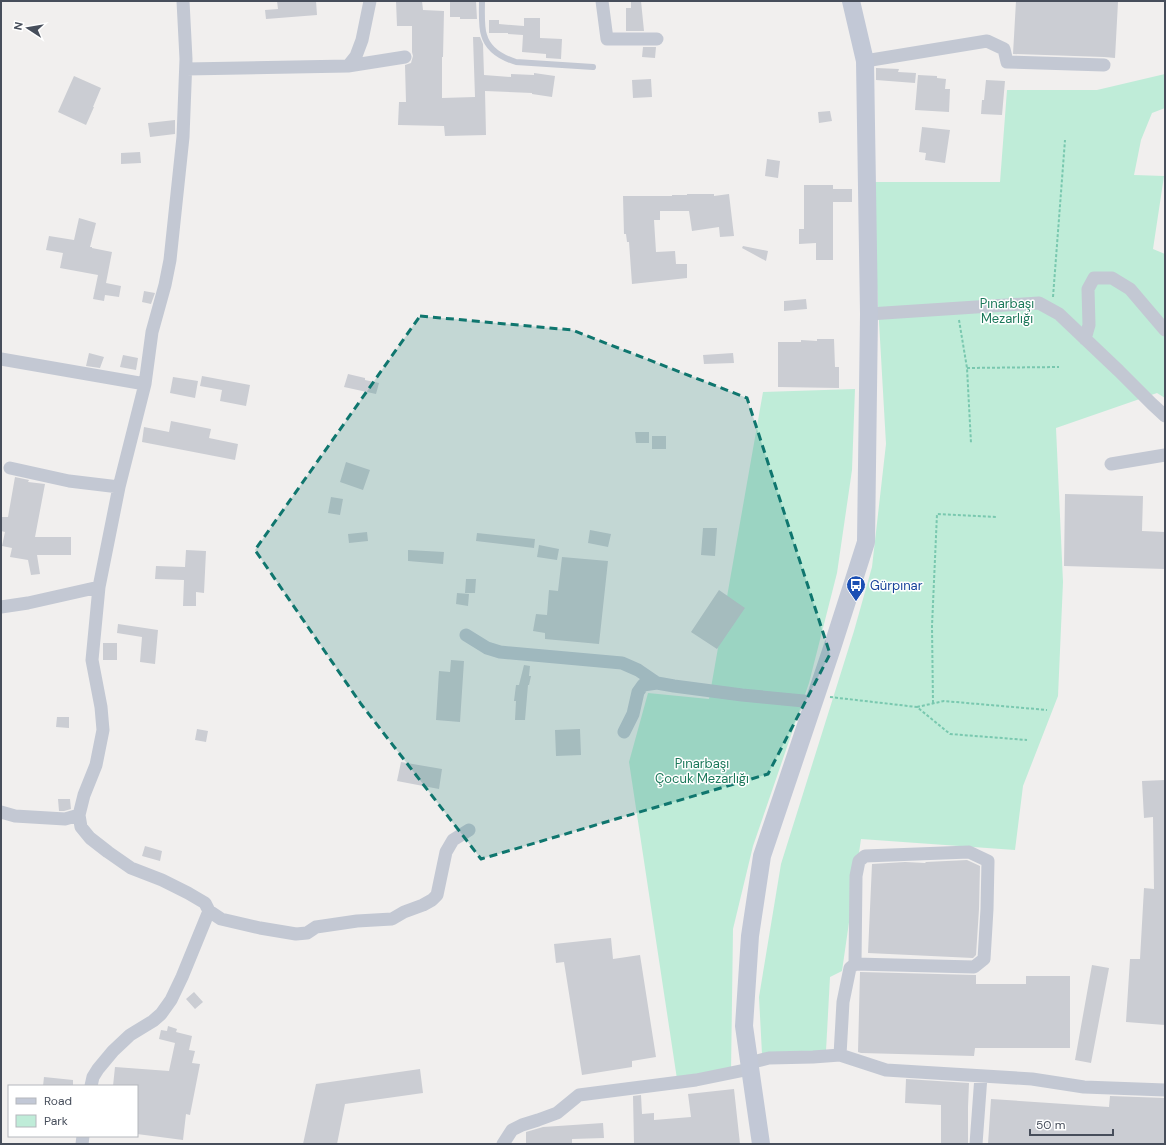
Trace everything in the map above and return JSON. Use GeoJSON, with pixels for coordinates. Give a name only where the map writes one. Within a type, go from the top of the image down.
{"type":"FeatureCollection","features":[{"type":"Feature","properties":{"kind":"main road"},"geometry":{"type":"LineString","coordinates":[[761,1144],[744,1026],[750,936],[762,856],[866,542],[869,314],[865,61],[850,1]]}},
{"type":"Feature","properties":{"kind":"street"},"geometry":{"type":"LineString","coordinates":[[183,1],[186,59],[183,137],[170,260],[165,285],[152,332],[145,384],[119,487],[99,587],[92,660],[101,707],[103,730],[96,766],[84,795],[79,815],[81,827],[90,838],[131,868],[162,880],[188,893],[205,903],[209,912],[221,919],[296,934],[307,933],[316,927],[357,921],[392,919],[432,900],[436,895],[446,852],[453,840],[469,830]]}},
{"type":"Feature","properties":{"kind":"street"},"geometry":{"type":"LineString","coordinates":[[348,66],[356,56],[362,40],[370,1]]}},
{"type":"Feature","properties":{"kind":"street"},"geometry":{"type":"LineString","coordinates":[[602,1],[606,39],[657,38]]}},
{"type":"Feature","properties":{"kind":"street"},"geometry":{"type":"LineString","coordinates":[[865,61],[987,41],[1004,49],[1007,62],[1104,65]]}},
{"type":"Feature","properties":{"kind":"street"},"geometry":{"type":"LineString","coordinates":[[186,69],[348,66],[405,57]]}},
{"type":"Feature","properties":{"kind":"street"},"geometry":{"type":"LineString","coordinates":[[1085,339],[1089,325],[1088,289],[1094,278],[1112,278],[1130,289],[1165,330]]}},
{"type":"Feature","properties":{"kind":"street"},"geometry":{"type":"LineString","coordinates":[[869,314],[1039,303],[1059,314],[1165,416]]}},
{"type":"Feature","properties":{"kind":"street"},"geometry":{"type":"LineString","coordinates":[[1,359],[145,384]]}},
{"type":"Feature","properties":{"kind":"street"},"geometry":{"type":"LineString","coordinates":[[1111,464],[1165,455]]}},
{"type":"Feature","properties":{"kind":"street"},"geometry":{"type":"LineString","coordinates":[[10,468],[69,481],[119,487]]}},
{"type":"Feature","properties":{"kind":"street"},"geometry":{"type":"LineString","coordinates":[[1,607],[28,603],[99,587]]}},
{"type":"Feature","properties":{"kind":"street"},"geometry":{"type":"LineString","coordinates":[[466,636],[487,648],[500,652],[622,663],[638,670],[657,683]]}},
{"type":"Feature","properties":{"kind":"street"},"geometry":{"type":"LineString","coordinates":[[624,732],[633,714],[638,692],[643,685],[657,683],[742,695],[815,698]]}},
{"type":"Feature","properties":{"kind":"street"},"geometry":{"type":"LineString","coordinates":[[1,812],[15,816],[66,819],[79,815]]}},
{"type":"Feature","properties":{"kind":"street"},"geometry":{"type":"LineString","coordinates":[[840,1055],[843,1002],[850,968],[855,964],[974,967],[984,959],[988,861],[969,852],[865,856],[859,861],[856,876],[855,964]]}},
{"type":"Feature","properties":{"kind":"street"},"geometry":{"type":"LineString","coordinates":[[91,1085],[93,1077],[98,1069],[113,1051],[130,1035],[154,1021],[171,1000],[209,912]]}},
{"type":"Feature","properties":{"kind":"street"},"geometry":{"type":"LineString","coordinates":[[503,1144],[512,1130],[522,1125],[558,1113],[578,1095],[696,1080],[750,1066],[769,1058],[840,1055],[886,1070],[1032,1079],[1084,1087],[1165,1090]]}},
{"type":"Feature","properties":{"kind":"street"},"geometry":{"type":"LineString","coordinates":[[976,1144],[981,1076]]}},
{"type":"Feature","properties":{"kind":"lane"},"geometry":{"type":"LineString","coordinates":[[482,1],[483,34],[490,46],[505,58],[516,62],[593,67]]}},
{"type":"Feature","properties":{"kind":"path"},"geometry":{"type":"LineString","coordinates":[[1052,310],[1065,140]]}},
{"type":"Feature","properties":{"kind":"path"},"geometry":{"type":"LineString","coordinates":[[957,309],[967,368],[971,443]]}},
{"type":"Feature","properties":{"kind":"path"},"geometry":{"type":"LineString","coordinates":[[967,368],[1059,367]]}},
{"type":"Feature","properties":{"kind":"path"},"geometry":{"type":"LineString","coordinates":[[934,703],[932,626],[937,514],[997,517]]}},
{"type":"Feature","properties":{"kind":"path"},"geometry":{"type":"LineString","coordinates":[[815,698],[917,707],[944,701],[1048,710]]}},
{"type":"Feature","properties":{"kind":"path"},"geometry":{"type":"LineString","coordinates":[[917,707],[950,734],[1027,740]]}},
{"type":"Feature","properties":{"kind":"highlighted area"},"geometry":{"type":"Polygon","coordinates":[[[420,316],[572,330],[747,398],[830,654],[768,774],[481,859],[361,704],[255,550],[420,316]]]}},
{"type":"Feature","properties":{"kind":"green space","name":"Pınarbaşı Mezarlığı"},"geometry":{"type":"Polygon","coordinates":[[[1165,74],[1165,108],[1152,113],[1141,140],[1134,175],[1164,176],[1153,249],[1165,254],[1165,398],[1157,393],[1056,428],[1063,582],[1058,696],[1023,786],[1015,850],[861,839],[842,971],[830,977],[826,1051],[762,1054],[759,997],[781,864],[854,631],[872,567],[886,444],[871,182],[1000,182],[1007,90],[1097,90],[1165,74]]]}},
{"type":"Feature","properties":{"kind":"green space","name":"Pınarbaşı Çocuk Mezarlığı"},"geometry":{"type":"Polygon","coordinates":[[[855,389],[852,470],[837,573],[809,683],[753,846],[733,929],[731,1072],[677,1079],[629,762],[648,693],[709,699],[763,392],[855,389]]]}},
{"type":"Feature","properties":{"kind":"building"},"geometry":{"type":"Polygon","coordinates":[[[277,1],[316,1],[317,15],[266,19],[265,10],[278,9],[277,1]]]}},
{"type":"Feature","properties":{"kind":"building"},"geometry":{"type":"Polygon","coordinates":[[[396,1],[422,1],[423,10],[444,11],[442,98],[475,97],[473,37],[480,37],[483,44],[484,75],[511,77],[511,74],[534,75],[534,73],[555,76],[552,97],[532,93],[485,91],[486,135],[445,136],[444,126],[398,125],[399,102],[406,102],[405,65],[411,63],[413,56],[412,26],[397,26],[396,1]]]}},
{"type":"Feature","properties":{"kind":"building"},"geometry":{"type":"Polygon","coordinates":[[[450,1],[476,1],[477,19],[460,19],[460,17],[450,17],[450,1]]]}},
{"type":"Feature","properties":{"kind":"building"},"geometry":{"type":"Polygon","coordinates":[[[631,1],[641,1],[644,31],[626,31],[626,8],[631,8],[631,1]]]}},
{"type":"Feature","properties":{"kind":"building"},"geometry":{"type":"Polygon","coordinates":[[[1016,1],[1118,2],[1115,58],[1013,54],[1016,1]]]}},
{"type":"Feature","properties":{"kind":"building"},"geometry":{"type":"Polygon","coordinates":[[[524,18],[540,18],[540,38],[562,39],[561,59],[546,58],[546,54],[522,52],[523,35],[489,33],[489,20],[499,20],[499,24],[524,26],[524,18]]]}},
{"type":"Feature","properties":{"kind":"building"},"geometry":{"type":"Polygon","coordinates":[[[643,47],[656,47],[655,58],[642,57],[643,47]]]}},
{"type":"Feature","properties":{"kind":"building"},"geometry":{"type":"Polygon","coordinates":[[[876,68],[899,69],[898,72],[916,73],[915,83],[876,80],[876,68]]]}},
{"type":"Feature","properties":{"kind":"building"},"geometry":{"type":"Polygon","coordinates":[[[918,75],[937,76],[937,78],[946,79],[945,89],[950,89],[949,112],[915,110],[918,75]]]}},
{"type":"Feature","properties":{"kind":"building"},"geometry":{"type":"Polygon","coordinates":[[[74,76],[101,88],[86,125],[58,112],[74,76]]]}},
{"type":"Feature","properties":{"kind":"building"},"geometry":{"type":"Polygon","coordinates":[[[651,79],[652,97],[633,98],[632,80],[651,79]]]}},
{"type":"Feature","properties":{"kind":"building"},"geometry":{"type":"Polygon","coordinates":[[[986,80],[1005,81],[1002,115],[981,114],[986,80]]]}},
{"type":"Feature","properties":{"kind":"building"},"geometry":{"type":"Polygon","coordinates":[[[830,111],[832,121],[819,123],[818,112],[830,111]]]}},
{"type":"Feature","properties":{"kind":"building"},"geometry":{"type":"Polygon","coordinates":[[[175,120],[175,134],[150,137],[148,123],[175,120]]]}},
{"type":"Feature","properties":{"kind":"building"},"geometry":{"type":"Polygon","coordinates":[[[922,127],[950,130],[945,163],[925,160],[926,153],[919,152],[922,127]]]}},
{"type":"Feature","properties":{"kind":"building"},"geometry":{"type":"Polygon","coordinates":[[[140,152],[141,163],[121,164],[121,153],[140,152]]]}},
{"type":"Feature","properties":{"kind":"building"},"geometry":{"type":"Polygon","coordinates":[[[767,159],[780,161],[778,178],[765,176],[767,159]]]}},
{"type":"Feature","properties":{"kind":"building"},"geometry":{"type":"Polygon","coordinates":[[[804,185],[833,185],[833,189],[852,189],[852,202],[833,202],[833,260],[816,260],[816,243],[799,244],[799,229],[804,229],[804,185]]]}},
{"type":"Feature","properties":{"kind":"building"},"geometry":{"type":"Polygon","coordinates":[[[687,194],[714,194],[714,196],[729,194],[734,236],[720,237],[719,227],[692,231],[689,211],[660,211],[660,220],[654,220],[656,252],[675,251],[676,264],[687,264],[687,278],[632,284],[629,242],[627,242],[626,234],[624,234],[623,196],[672,196],[687,194]]]}},
{"type":"Feature","properties":{"kind":"building"},"geometry":{"type":"Polygon","coordinates":[[[79,218],[96,223],[90,247],[112,252],[106,283],[121,286],[119,297],[105,295],[104,301],[93,299],[98,275],[60,268],[63,253],[46,250],[49,236],[74,240],[79,218]]]}},
{"type":"Feature","properties":{"kind":"building"},"geometry":{"type":"Polygon","coordinates":[[[743,246],[768,251],[766,261],[742,248],[743,246]]]}},
{"type":"Feature","properties":{"kind":"building"},"geometry":{"type":"Polygon","coordinates":[[[144,291],[155,293],[151,304],[142,302],[144,291]]]}},
{"type":"Feature","properties":{"kind":"building"},"geometry":{"type":"Polygon","coordinates":[[[806,299],[807,309],[784,311],[784,301],[806,299]]]}},
{"type":"Feature","properties":{"kind":"building"},"geometry":{"type":"Polygon","coordinates":[[[817,339],[834,339],[835,367],[839,367],[839,388],[778,387],[778,342],[801,342],[801,340],[817,341],[817,339]]]}},
{"type":"Feature","properties":{"kind":"building"},"geometry":{"type":"Polygon","coordinates":[[[89,353],[104,357],[100,368],[86,366],[89,353]]]}},
{"type":"Feature","properties":{"kind":"building"},"geometry":{"type":"Polygon","coordinates":[[[733,353],[734,363],[704,364],[703,355],[733,353]]]}},
{"type":"Feature","properties":{"kind":"building"},"geometry":{"type":"Polygon","coordinates":[[[123,355],[138,358],[136,370],[120,367],[123,355]]]}},
{"type":"Feature","properties":{"kind":"building"},"geometry":{"type":"Polygon","coordinates":[[[348,374],[379,383],[376,394],[344,387],[348,374]]]}},
{"type":"Feature","properties":{"kind":"building"},"geometry":{"type":"Polygon","coordinates":[[[202,376],[250,385],[246,406],[220,401],[222,390],[200,386],[202,376]]]}},
{"type":"Feature","properties":{"kind":"building"},"geometry":{"type":"Polygon","coordinates":[[[173,377],[198,381],[195,398],[170,393],[173,377]]]}},
{"type":"Feature","properties":{"kind":"building"},"geometry":{"type":"Polygon","coordinates":[[[171,421],[211,429],[209,438],[238,444],[235,460],[142,442],[144,427],[169,432],[171,421]]]}},
{"type":"Feature","properties":{"kind":"building"},"geometry":{"type":"Polygon","coordinates":[[[635,432],[649,432],[649,443],[636,443],[635,432]]]}},
{"type":"Feature","properties":{"kind":"building"},"geometry":{"type":"Polygon","coordinates":[[[652,436],[666,436],[666,449],[652,449],[652,436]]]}},
{"type":"Feature","properties":{"kind":"building"},"geometry":{"type":"Polygon","coordinates":[[[346,462],[370,470],[363,490],[340,482],[346,462]]]}},
{"type":"Feature","properties":{"kind":"building"},"geometry":{"type":"Polygon","coordinates":[[[15,477],[29,480],[28,482],[45,484],[35,537],[71,537],[71,555],[37,555],[40,574],[31,575],[28,560],[10,557],[12,548],[2,546],[5,532],[1,531],[1,517],[8,517],[15,477]]]}},
{"type":"Feature","properties":{"kind":"building"},"geometry":{"type":"Polygon","coordinates":[[[1065,494],[1143,496],[1142,531],[1165,532],[1165,569],[1064,566],[1065,494]]]}},
{"type":"Feature","properties":{"kind":"building"},"geometry":{"type":"Polygon","coordinates":[[[331,497],[343,499],[340,515],[328,513],[331,497]]]}},
{"type":"Feature","properties":{"kind":"building"},"geometry":{"type":"Polygon","coordinates":[[[703,528],[717,528],[715,556],[701,555],[703,528]]]}},
{"type":"Feature","properties":{"kind":"building"},"geometry":{"type":"Polygon","coordinates":[[[590,530],[611,534],[608,547],[588,543],[590,530]]]}},
{"type":"Feature","properties":{"kind":"building"},"geometry":{"type":"Polygon","coordinates":[[[367,532],[368,541],[349,543],[348,534],[367,532]]]}},
{"type":"Feature","properties":{"kind":"building"},"geometry":{"type":"Polygon","coordinates":[[[477,533],[535,539],[534,548],[476,541],[477,533]]]}},
{"type":"Feature","properties":{"kind":"building"},"geometry":{"type":"Polygon","coordinates":[[[539,545],[559,549],[557,560],[537,557],[539,545]]]}},
{"type":"Feature","properties":{"kind":"building"},"geometry":{"type":"Polygon","coordinates":[[[186,550],[206,551],[204,593],[196,592],[196,606],[183,606],[184,580],[155,579],[156,566],[185,567],[186,550]]]}},
{"type":"Feature","properties":{"kind":"building"},"geometry":{"type":"Polygon","coordinates":[[[408,550],[444,552],[443,564],[408,561],[408,550]]]}},
{"type":"Feature","properties":{"kind":"building"},"geometry":{"type":"Polygon","coordinates":[[[562,557],[608,561],[599,644],[545,639],[545,633],[533,631],[536,614],[547,615],[549,590],[558,591],[562,557]]]}},
{"type":"Feature","properties":{"kind":"building"},"geometry":{"type":"Polygon","coordinates":[[[466,579],[476,579],[475,593],[465,593],[466,579]]]}},
{"type":"Feature","properties":{"kind":"building"},"geometry":{"type":"Polygon","coordinates":[[[719,590],[745,608],[717,649],[691,632],[719,590]]]}},
{"type":"Feature","properties":{"kind":"building"},"geometry":{"type":"Polygon","coordinates":[[[457,593],[469,594],[468,606],[456,604],[457,593]]]}},
{"type":"Feature","properties":{"kind":"building"},"geometry":{"type":"Polygon","coordinates":[[[118,624],[158,630],[155,664],[140,662],[142,637],[117,633],[118,624]]]}},
{"type":"Feature","properties":{"kind":"building"},"geometry":{"type":"Polygon","coordinates":[[[103,643],[117,643],[117,660],[103,660],[103,643]]]}},
{"type":"Feature","properties":{"kind":"building"},"geometry":{"type":"Polygon","coordinates":[[[451,660],[464,661],[460,722],[436,720],[439,671],[450,672],[451,660]]]}},
{"type":"Feature","properties":{"kind":"building"},"geometry":{"type":"Polygon","coordinates":[[[524,665],[530,666],[529,676],[531,676],[528,685],[525,720],[515,720],[516,701],[514,701],[516,685],[519,685],[524,665]]]}},
{"type":"Feature","properties":{"kind":"building"},"geometry":{"type":"Polygon","coordinates":[[[57,717],[69,717],[69,728],[56,727],[57,717]]]}},
{"type":"Feature","properties":{"kind":"building"},"geometry":{"type":"Polygon","coordinates":[[[197,729],[208,731],[206,742],[195,740],[197,729]]]}},
{"type":"Feature","properties":{"kind":"building"},"geometry":{"type":"Polygon","coordinates":[[[580,729],[581,755],[556,756],[555,730],[580,729]]]}},
{"type":"Feature","properties":{"kind":"building"},"geometry":{"type":"Polygon","coordinates":[[[401,762],[442,769],[439,789],[397,781],[401,762]]]}},
{"type":"Feature","properties":{"kind":"building"},"geometry":{"type":"Polygon","coordinates":[[[1165,780],[1165,1025],[1126,1022],[1130,959],[1140,959],[1144,888],[1154,889],[1153,817],[1144,818],[1142,781],[1165,780]]]}},
{"type":"Feature","properties":{"kind":"building"},"geometry":{"type":"Polygon","coordinates":[[[58,799],[70,799],[71,809],[59,811],[58,799]]]}},
{"type":"Feature","properties":{"kind":"building"},"geometry":{"type":"Polygon","coordinates":[[[145,846],[162,851],[160,861],[142,856],[145,846]]]}},
{"type":"Feature","properties":{"kind":"building"},"geometry":{"type":"Polygon","coordinates":[[[967,860],[980,866],[976,955],[973,958],[868,953],[872,864],[905,862],[925,863],[967,860]]]}},
{"type":"Feature","properties":{"kind":"building"},"geometry":{"type":"Polygon","coordinates":[[[611,938],[613,959],[640,955],[656,1057],[632,1061],[632,1067],[582,1075],[564,962],[556,963],[554,944],[611,938]]]}},
{"type":"Feature","properties":{"kind":"building"},"geometry":{"type":"Polygon","coordinates":[[[1092,965],[1109,968],[1091,1063],[1075,1060],[1092,965]]]}},
{"type":"Feature","properties":{"kind":"building"},"geometry":{"type":"Polygon","coordinates":[[[860,972],[976,975],[976,984],[1026,984],[1026,976],[1070,976],[1070,1048],[975,1048],[974,1056],[858,1052],[860,972]]]}},
{"type":"Feature","properties":{"kind":"building"},"geometry":{"type":"Polygon","coordinates":[[[194,992],[203,1002],[195,1009],[186,999],[194,992]]]}},
{"type":"Feature","properties":{"kind":"building"},"geometry":{"type":"Polygon","coordinates":[[[168,1026],[177,1029],[176,1032],[192,1036],[189,1050],[195,1051],[192,1063],[200,1064],[190,1115],[186,1114],[183,1140],[138,1134],[138,1085],[113,1085],[115,1067],[169,1071],[175,1043],[159,1039],[161,1030],[167,1031],[168,1026]]]}},
{"type":"Feature","properties":{"kind":"building"},"geometry":{"type":"Polygon","coordinates":[[[420,1069],[423,1093],[345,1104],[337,1144],[303,1144],[316,1084],[420,1069]]]}},
{"type":"Feature","properties":{"kind":"building"},"geometry":{"type":"Polygon","coordinates":[[[44,1077],[73,1080],[73,1085],[43,1085],[44,1077]]]}},
{"type":"Feature","properties":{"kind":"building"},"geometry":{"type":"Polygon","coordinates":[[[906,1079],[969,1083],[968,1144],[941,1144],[941,1105],[905,1103],[906,1079]]]}},
{"type":"Feature","properties":{"kind":"building"},"geometry":{"type":"Polygon","coordinates":[[[734,1089],[740,1144],[634,1144],[633,1096],[641,1095],[642,1114],[654,1113],[654,1120],[691,1117],[688,1094],[734,1089]]]}},
{"type":"Feature","properties":{"kind":"building"},"geometry":{"type":"Polygon","coordinates":[[[1110,1096],[1165,1098],[1165,1144],[988,1144],[991,1099],[1109,1107],[1110,1096]]]}},
{"type":"Feature","properties":{"kind":"building"},"geometry":{"type":"Polygon","coordinates":[[[603,1123],[604,1138],[572,1139],[572,1144],[526,1144],[526,1132],[543,1127],[603,1123]]]}},
{"type":"Feature","properties":{"kind":"place","name":"Gürpınar"},"geometry":{"type":"Point","coordinates":[856,602]}}]}
